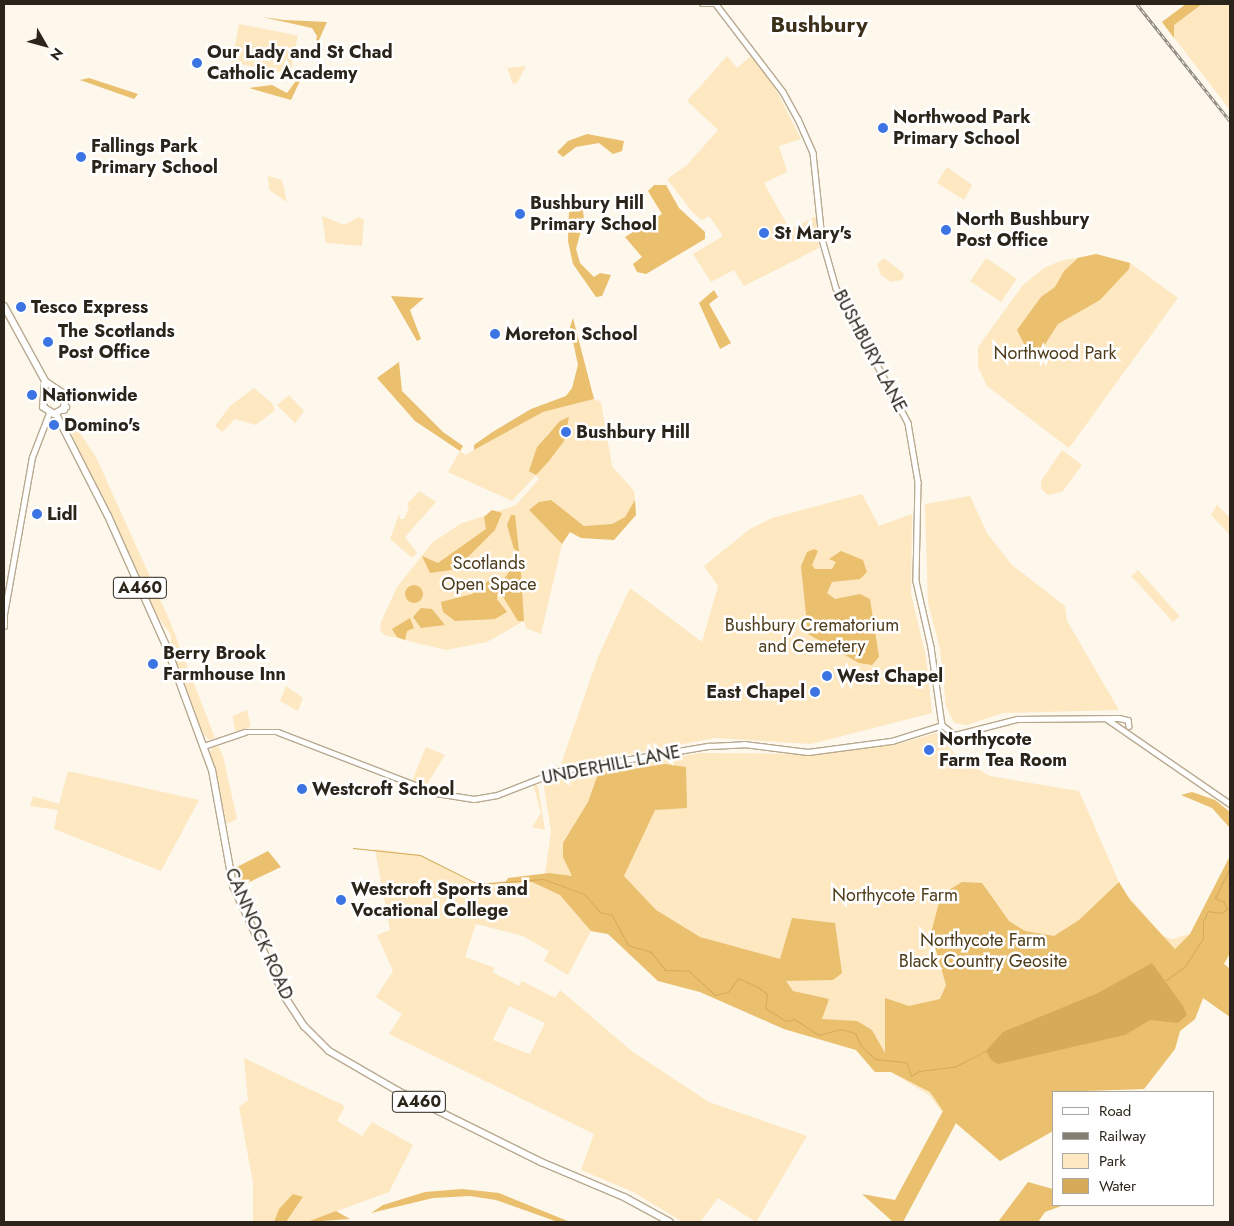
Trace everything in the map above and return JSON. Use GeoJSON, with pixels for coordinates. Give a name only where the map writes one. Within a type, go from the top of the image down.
{"type":"FeatureCollection","features":[{"type":"Feature","properties":{"kind":"highway"},"geometry":{"type":"LineString","coordinates":[[4,306],[45,381],[45,393],[42,404],[53,413],[66,407]]}},
{"type":"Feature","properties":{"kind":"highway"},"geometry":{"type":"LineString","coordinates":[[45,381],[65,395],[66,407],[62,424]]}},
{"type":"Feature","properties":{"kind":"highway"},"geometry":{"type":"LineString","coordinates":[[45,393],[56,388]]}},
{"type":"Feature","properties":{"kind":"highway","name":"CANNOCK ROAD"},"geometry":{"type":"LineString","coordinates":[[53,413],[62,424],[154,617],[204,746],[218,798],[232,886],[285,997],[314,1038],[398,1092],[548,1164],[624,1197],[670,1222]]}},
{"type":"Feature","properties":{"kind":"main road"},"geometry":{"type":"LineString","coordinates":[[4,626],[4,616],[32,457],[53,413]]}},
{"type":"Feature","properties":{"kind":"street"},"geometry":{"type":"LineString","coordinates":[[702,4],[715,4]]}},
{"type":"Feature","properties":{"kind":"street","name":"BUSHBURY LANE"},"geometry":{"type":"LineString","coordinates":[[715,4],[779,85],[798,119],[812,153],[822,239],[836,288],[908,423],[918,482],[916,582],[933,656],[942,725]]}},
{"type":"Feature","properties":{"kind":"street"},"geometry":{"type":"LineString","coordinates":[[1103,718],[1122,727],[1136,741],[1197,778],[1230,804]]}},
{"type":"Feature","properties":{"kind":"street"},"geometry":{"type":"LineString","coordinates":[[942,725],[954,735],[998,721],[1103,718],[1123,720],[1129,726],[1136,741]]}},
{"type":"Feature","properties":{"kind":"street"},"geometry":{"type":"LineString","coordinates":[[1122,727],[1123,720]]}},
{"type":"Feature","properties":{"kind":"street","name":"UNDERHILL LANE"},"geometry":{"type":"LineString","coordinates":[[204,746],[245,732],[278,732],[436,793],[474,799],[497,795],[559,771],[709,746],[744,744],[808,752],[892,741],[942,725]]}},
{"type":"Feature","properties":{"kind":"street"},"geometry":{"type":"LineString","coordinates":[[1122,727],[1129,726]]}},
{"type":"Feature","properties":{"kind":"green space"},"geometry":{"type":"Polygon","coordinates":[[[1186,4],[1230,4],[1230,110],[1162,22],[1186,4]]]}},
{"type":"Feature","properties":{"kind":"green space"},"geometry":{"type":"Polygon","coordinates":[[[1186,4],[1202,4],[1174,25],[1174,38],[1162,22],[1186,4]]]}},
{"type":"Feature","properties":{"kind":"green space"},"geometry":{"type":"Polygon","coordinates":[[[262,17],[327,22],[314,51],[317,36],[312,28],[262,17]]]}},
{"type":"Feature","properties":{"kind":"green space"},"geometry":{"type":"Polygon","coordinates":[[[239,24],[298,35],[290,74],[232,62],[239,24]]]}},
{"type":"Feature","properties":{"kind":"green space"},"geometry":{"type":"Polygon","coordinates":[[[752,55],[774,86],[801,139],[779,146],[787,172],[764,183],[790,230],[816,216],[819,248],[744,286],[734,270],[711,282],[693,254],[723,236],[709,216],[702,220],[693,213],[667,179],[687,165],[718,130],[687,101],[727,56],[737,68],[752,55]]]}},
{"type":"Feature","properties":{"kind":"green space"},"geometry":{"type":"Polygon","coordinates":[[[307,66],[291,100],[249,88],[272,85],[287,93],[307,66]]]}},
{"type":"Feature","properties":{"kind":"green space"},"geometry":{"type":"Polygon","coordinates":[[[526,66],[517,83],[513,84],[507,68],[526,66]]]}},
{"type":"Feature","properties":{"kind":"green space"},"geometry":{"type":"Polygon","coordinates":[[[89,78],[138,94],[134,99],[80,80],[89,78]]]}},
{"type":"Feature","properties":{"kind":"green space"},"geometry":{"type":"Polygon","coordinates":[[[587,134],[624,141],[622,151],[613,154],[599,143],[576,147],[563,157],[557,152],[568,141],[587,134]]]}},
{"type":"Feature","properties":{"kind":"green space"},"geometry":{"type":"Polygon","coordinates":[[[947,167],[972,185],[964,200],[937,183],[947,167]]]}},
{"type":"Feature","properties":{"kind":"green space"},"geometry":{"type":"Polygon","coordinates":[[[268,176],[282,180],[287,202],[269,190],[268,176]]]}},
{"type":"Feature","properties":{"kind":"green space"},"geometry":{"type":"Polygon","coordinates":[[[654,185],[666,185],[679,208],[705,232],[705,239],[646,274],[637,272],[633,264],[642,257],[625,237],[662,214],[648,191],[654,185]]]}},
{"type":"Feature","properties":{"kind":"green space"},"geometry":{"type":"Polygon","coordinates":[[[577,201],[582,203],[584,219],[576,249],[580,263],[594,277],[600,273],[611,275],[602,296],[596,297],[573,264],[568,241],[569,211],[577,201]]]}},
{"type":"Feature","properties":{"kind":"green space"},"geometry":{"type":"Polygon","coordinates":[[[322,216],[344,225],[359,217],[364,220],[362,246],[326,243],[322,216]]]}},
{"type":"Feature","properties":{"kind":"green space","name":"Northwood Park"},"geometry":{"type":"Polygon","coordinates":[[[1096,254],[1130,263],[1178,298],[1069,448],[987,386],[978,367],[978,347],[1023,285],[1044,268],[1060,261],[1096,254]]]}},
{"type":"Feature","properties":{"kind":"green space"},"geometry":{"type":"Polygon","coordinates":[[[1096,254],[1130,263],[1129,269],[1100,300],[1058,324],[1042,349],[1029,354],[1017,330],[1041,297],[1055,287],[1064,271],[1078,258],[1096,254]]]}},
{"type":"Feature","properties":{"kind":"green space"},"geometry":{"type":"Polygon","coordinates":[[[884,258],[904,274],[902,280],[891,282],[881,275],[877,264],[884,258]]]}},
{"type":"Feature","properties":{"kind":"green space"},"geometry":{"type":"Polygon","coordinates":[[[986,258],[1017,279],[1001,302],[970,281],[986,258]]]}},
{"type":"Feature","properties":{"kind":"green space"},"geometry":{"type":"Polygon","coordinates":[[[714,290],[718,297],[709,304],[731,343],[720,349],[699,303],[714,290]]]}},
{"type":"Feature","properties":{"kind":"green space"},"geometry":{"type":"Polygon","coordinates":[[[391,296],[424,298],[410,310],[421,339],[417,341],[391,296]]]}},
{"type":"Feature","properties":{"kind":"green space"},"geometry":{"type":"Polygon","coordinates":[[[573,318],[594,399],[543,412],[474,450],[474,445],[491,433],[531,409],[566,396],[572,388],[578,365],[570,327],[573,318]]]}},
{"type":"Feature","properties":{"kind":"green space"},"geometry":{"type":"Polygon","coordinates":[[[399,362],[402,391],[443,432],[463,446],[460,451],[415,421],[377,378],[399,362]]]}},
{"type":"Feature","properties":{"kind":"green space"},"geometry":{"type":"Polygon","coordinates":[[[254,388],[272,403],[275,410],[256,425],[235,419],[222,432],[215,426],[230,406],[254,388]]]}},
{"type":"Feature","properties":{"kind":"green space"},"geometry":{"type":"Polygon","coordinates":[[[289,395],[304,411],[295,423],[277,405],[289,395]]]}},
{"type":"Feature","properties":{"kind":"green space","name":"Scotlands Open Space"},"geometry":{"type":"Polygon","coordinates":[[[594,399],[601,402],[612,466],[634,491],[635,500],[625,517],[612,524],[584,526],[551,501],[529,510],[562,544],[541,634],[526,628],[524,621],[487,642],[446,650],[384,635],[380,630],[381,622],[397,587],[432,543],[460,524],[516,505],[539,479],[536,475],[512,501],[448,472],[460,451],[465,455],[543,412],[594,399]],[[569,418],[548,433],[531,463],[569,418]]]}},
{"type":"Feature","properties":{"kind":"green space"},"geometry":{"type":"Polygon","coordinates":[[[569,417],[564,441],[536,475],[529,471],[537,447],[560,421],[569,417]]]}},
{"type":"Feature","properties":{"kind":"green space"},"geometry":{"type":"Polygon","coordinates":[[[71,420],[96,457],[169,619],[215,738],[209,740],[203,734],[171,647],[171,635],[158,617],[66,422],[71,420]]]}},
{"type":"Feature","properties":{"kind":"green space"},"geometry":{"type":"Polygon","coordinates":[[[1062,450],[1082,465],[1062,492],[1048,495],[1041,489],[1041,481],[1062,450]]]}},
{"type":"Feature","properties":{"kind":"green space"},"geometry":{"type":"Polygon","coordinates":[[[419,491],[436,502],[405,537],[417,553],[412,558],[390,539],[399,514],[400,519],[404,519],[409,509],[407,504],[419,491]]]}},
{"type":"Feature","properties":{"kind":"green space","name":"Bushbury Crematorium and Cemetery"},"geometry":{"type":"Polygon","coordinates":[[[862,494],[879,526],[912,514],[911,594],[926,657],[932,713],[811,744],[715,738],[560,767],[598,657],[630,588],[702,642],[718,586],[704,566],[750,529],[772,518],[862,494]]]}},
{"type":"Feature","properties":{"kind":"green space"},"geometry":{"type":"Polygon","coordinates":[[[970,496],[987,533],[1012,565],[1065,606],[1067,621],[1119,710],[1003,713],[967,725],[954,723],[946,706],[940,649],[928,603],[925,504],[970,496]]]}},
{"type":"Feature","properties":{"kind":"green space"},"geometry":{"type":"Polygon","coordinates":[[[551,500],[584,526],[612,524],[625,517],[635,500],[636,515],[614,540],[581,538],[570,532],[562,544],[529,510],[539,502],[551,500]]]}},
{"type":"Feature","properties":{"kind":"green space"},"geometry":{"type":"Polygon","coordinates":[[[1217,505],[1230,518],[1230,535],[1211,515],[1217,505]]]}},
{"type":"Feature","properties":{"kind":"green space"},"geometry":{"type":"Polygon","coordinates":[[[492,510],[502,513],[495,530],[465,560],[451,570],[430,573],[422,556],[438,563],[486,529],[484,517],[492,510]]]}},
{"type":"Feature","properties":{"kind":"green space"},"geometry":{"type":"Polygon","coordinates":[[[511,515],[515,515],[519,552],[514,549],[507,525],[511,515]]]}},
{"type":"Feature","properties":{"kind":"green space"},"geometry":{"type":"Polygon","coordinates":[[[814,549],[818,551],[812,565],[815,569],[832,569],[836,562],[829,559],[841,551],[863,560],[867,572],[860,579],[832,582],[827,593],[835,599],[860,594],[870,599],[879,657],[872,665],[859,663],[808,634],[801,566],[807,552],[814,549]]]}},
{"type":"Feature","properties":{"kind":"green space"},"geometry":{"type":"Polygon","coordinates":[[[520,557],[524,621],[518,621],[503,597],[504,579],[520,557]]]}},
{"type":"Feature","properties":{"kind":"green space"},"geometry":{"type":"Polygon","coordinates":[[[1138,570],[1179,616],[1173,622],[1131,576],[1138,570]]]}},
{"type":"Feature","properties":{"kind":"green space"},"geometry":{"type":"Polygon","coordinates":[[[493,577],[499,578],[497,599],[507,612],[495,619],[455,621],[443,612],[441,602],[472,594],[493,577]]]}},
{"type":"Feature","properties":{"kind":"green space"},"geometry":{"type":"Polygon","coordinates":[[[410,585],[418,585],[423,590],[421,601],[410,603],[405,598],[405,590],[410,585]]]}},
{"type":"Feature","properties":{"kind":"green space"},"geometry":{"type":"Polygon","coordinates":[[[421,608],[432,609],[445,625],[421,628],[413,617],[421,608]]]}},
{"type":"Feature","properties":{"kind":"green space"},"geometry":{"type":"Polygon","coordinates":[[[410,618],[414,628],[407,631],[405,640],[397,637],[392,629],[410,618]]]}},
{"type":"Feature","properties":{"kind":"green space"},"geometry":{"type":"Polygon","coordinates":[[[286,686],[303,698],[298,711],[280,701],[286,686]]]}},
{"type":"Feature","properties":{"kind":"green space"},"geometry":{"type":"Polygon","coordinates":[[[247,710],[251,727],[235,731],[233,716],[247,710]]]}},
{"type":"Feature","properties":{"kind":"green space","name":"Northycote Farm Black Country Geosite"},"geometry":{"type":"Polygon","coordinates":[[[936,733],[960,759],[990,776],[1079,791],[1122,889],[1163,936],[1172,939],[1190,934],[1230,856],[1230,953],[1224,964],[1230,969],[1230,1017],[1203,998],[1195,1019],[1180,1031],[1175,1049],[1144,1089],[1052,1091],[1052,1132],[1000,1161],[942,1112],[929,1095],[891,1072],[875,1072],[856,1050],[784,1029],[700,992],[658,981],[608,934],[591,931],[568,975],[544,961],[549,951],[523,936],[476,924],[465,957],[495,968],[492,972],[519,986],[522,981],[555,998],[560,990],[633,1052],[709,1102],[807,1136],[756,1222],[718,1198],[700,1222],[683,1222],[633,1192],[581,1170],[594,1134],[389,1034],[402,1014],[376,997],[393,971],[377,935],[390,930],[375,849],[420,855],[478,884],[536,877],[545,874],[551,832],[543,780],[701,753],[812,754],[902,743],[936,733]],[[509,1006],[493,1040],[530,1054],[545,1023],[509,1006]]]}},
{"type":"Feature","properties":{"kind":"green space"},"geometry":{"type":"Polygon","coordinates":[[[213,747],[219,747],[223,756],[237,819],[227,824],[210,752],[213,747]]]}},
{"type":"Feature","properties":{"kind":"green space"},"geometry":{"type":"Polygon","coordinates":[[[426,747],[445,755],[426,786],[412,781],[426,747]]]}},
{"type":"Feature","properties":{"kind":"green space"},"geometry":{"type":"Polygon","coordinates":[[[665,764],[686,767],[687,808],[655,810],[624,876],[656,910],[700,937],[780,959],[792,918],[835,923],[842,973],[833,980],[786,981],[793,991],[829,999],[822,1019],[857,1021],[872,1030],[885,1053],[885,998],[909,1006],[940,999],[946,985],[931,933],[941,895],[962,882],[982,883],[1009,921],[1025,931],[1054,936],[1079,920],[1119,882],[1130,900],[1175,949],[1190,934],[1230,856],[1230,953],[1224,964],[1230,969],[1230,1017],[1203,998],[1195,1019],[1180,1031],[1175,1049],[1144,1089],[1052,1091],[1052,1132],[1000,1161],[956,1123],[903,1222],[893,1222],[862,1194],[895,1200],[943,1111],[930,1092],[891,1072],[875,1072],[856,1050],[784,1029],[700,992],[658,981],[608,934],[591,931],[560,895],[532,882],[505,883],[508,878],[549,873],[572,876],[563,857],[563,843],[588,802],[598,774],[665,764]]]}},
{"type":"Feature","properties":{"kind":"green space"},"geometry":{"type":"Polygon","coordinates":[[[68,771],[199,800],[161,871],[54,829],[58,810],[30,806],[33,796],[59,804],[68,771]]]}},
{"type":"Feature","properties":{"kind":"green space"},"geometry":{"type":"Polygon","coordinates":[[[533,784],[538,786],[545,830],[532,827],[541,813],[533,784]]]}},
{"type":"Feature","properties":{"kind":"green space"},"geometry":{"type":"Polygon","coordinates":[[[1192,792],[1215,800],[1230,812],[1230,828],[1212,808],[1181,795],[1192,792]]]}},
{"type":"Feature","properties":{"kind":"green space"},"geometry":{"type":"Polygon","coordinates":[[[268,851],[281,867],[239,887],[233,869],[268,851]]]}},
{"type":"Feature","properties":{"kind":"green space"},"geometry":{"type":"Polygon","coordinates":[[[244,1058],[345,1106],[337,1121],[362,1136],[372,1122],[413,1145],[389,1192],[307,1222],[286,1222],[303,1198],[279,1209],[274,1222],[253,1222],[253,1183],[239,1107],[248,1100],[244,1058]]]}},
{"type":"Feature","properties":{"kind":"green space"},"geometry":{"type":"Polygon","coordinates":[[[1028,1182],[1052,1189],[1052,1206],[1061,1206],[1045,1212],[1038,1222],[998,1222],[1028,1182]]]}},
{"type":"Feature","properties":{"kind":"green space"},"geometry":{"type":"Polygon","coordinates":[[[462,1189],[499,1193],[570,1222],[558,1222],[496,1200],[470,1196],[433,1198],[371,1213],[383,1205],[425,1192],[462,1189]]]}},
{"type":"Feature","properties":{"kind":"green space"},"geometry":{"type":"Polygon","coordinates":[[[293,1194],[303,1197],[286,1222],[274,1222],[279,1209],[293,1194]]]}},
{"type":"Feature","properties":{"kind":"green space"},"geometry":{"type":"Polygon","coordinates":[[[336,1211],[350,1219],[307,1222],[336,1211]]]}},
{"type":"Feature","properties":{"kind":"water"},"geometry":{"type":"Polygon","coordinates":[[[1152,963],[1183,1006],[1187,1015],[1178,1023],[1150,1020],[1125,1035],[998,1064],[991,1060],[986,1051],[1003,1032],[1098,993],[1152,963]]]}},
{"type":"Feature","properties":{"kind":"waterway"},"geometry":{"type":"LineString","coordinates":[[353,848],[420,855],[478,884],[543,879],[584,894],[600,912],[612,915],[628,945],[651,952],[665,970],[689,971],[715,995],[728,992],[738,978],[756,986],[767,994],[765,1008],[786,1021],[794,1019],[819,1035],[840,1029],[855,1033],[861,1046],[875,1059],[906,1062],[911,1076],[919,1071],[954,1067],[986,1051]]}},
{"type":"Feature","properties":{"kind":"waterway"},"geometry":{"type":"LineString","coordinates":[[1166,980],[1185,966],[1203,938],[1203,921],[1208,911],[1221,913],[1227,909],[1224,902],[1215,898],[1230,867]]}},
{"type":"Feature","properties":{"kind":"railway"},"geometry":{"type":"LineString","coordinates":[[1137,4],[1230,121]]}},
{"type":"Feature","properties":{"kind":"place","name":"Our Lady and St Chad Catholic Academy"},"geometry":{"type":"Point","coordinates":[197,63]}},
{"type":"Feature","properties":{"kind":"place","name":"Northwood Park Primary School"},"geometry":{"type":"Point","coordinates":[883,128]}},
{"type":"Feature","properties":{"kind":"place","name":"Fallings Park Primary School"},"geometry":{"type":"Point","coordinates":[81,157]}},
{"type":"Feature","properties":{"kind":"place","name":"Bushbury Hill Primary School"},"geometry":{"type":"Point","coordinates":[520,214]}},
{"type":"Feature","properties":{"kind":"place","name":"North Bushbury Post Office"},"geometry":{"type":"Point","coordinates":[946,230]}},
{"type":"Feature","properties":{"kind":"place","name":"St Mary's"},"geometry":{"type":"Point","coordinates":[764,233]}},
{"type":"Feature","properties":{"kind":"place","name":"Tesco Express"},"geometry":{"type":"Point","coordinates":[21,307]}},
{"type":"Feature","properties":{"kind":"place","name":"Moreton School"},"geometry":{"type":"Point","coordinates":[495,334]}},
{"type":"Feature","properties":{"kind":"place","name":"The Scotlands Post Office"},"geometry":{"type":"Point","coordinates":[48,342]}},
{"type":"Feature","properties":{"kind":"place","name":"Nationwide"},"geometry":{"type":"Point","coordinates":[32,395]}},
{"type":"Feature","properties":{"kind":"place","name":"Domino's"},"geometry":{"type":"Point","coordinates":[54,425]}},
{"type":"Feature","properties":{"kind":"place","name":"Bushbury Hill"},"geometry":{"type":"Point","coordinates":[566,432]}},
{"type":"Feature","properties":{"kind":"place","name":"Lidl"},"geometry":{"type":"Point","coordinates":[37,514]}},
{"type":"Feature","properties":{"kind":"place","name":"Berry Brook Farmhouse Inn"},"geometry":{"type":"Point","coordinates":[153,664]}},
{"type":"Feature","properties":{"kind":"place","name":"West Chapel"},"geometry":{"type":"Point","coordinates":[827,676]}},
{"type":"Feature","properties":{"kind":"place","name":"East Chapel"},"geometry":{"type":"Point","coordinates":[815,692]}},
{"type":"Feature","properties":{"kind":"place","name":"Northycote Farm Tea Room"},"geometry":{"type":"Point","coordinates":[929,750]}},
{"type":"Feature","properties":{"kind":"place","name":"Westcroft School"},"geometry":{"type":"Point","coordinates":[302,789]}},
{"type":"Feature","properties":{"kind":"place","name":"Westcroft Sports and Vocational College"},"geometry":{"type":"Point","coordinates":[341,900]}},
{"type":"Feature","properties":{"kind":"district","name":"Bushbury"},"geometry":{"type":"Point","coordinates":[819,25]}},
{"type":"Feature","properties":{"kind":"park label","name":"Northycote Farm"},"geometry":{"type":"Point","coordinates":[895,895]}}]}
